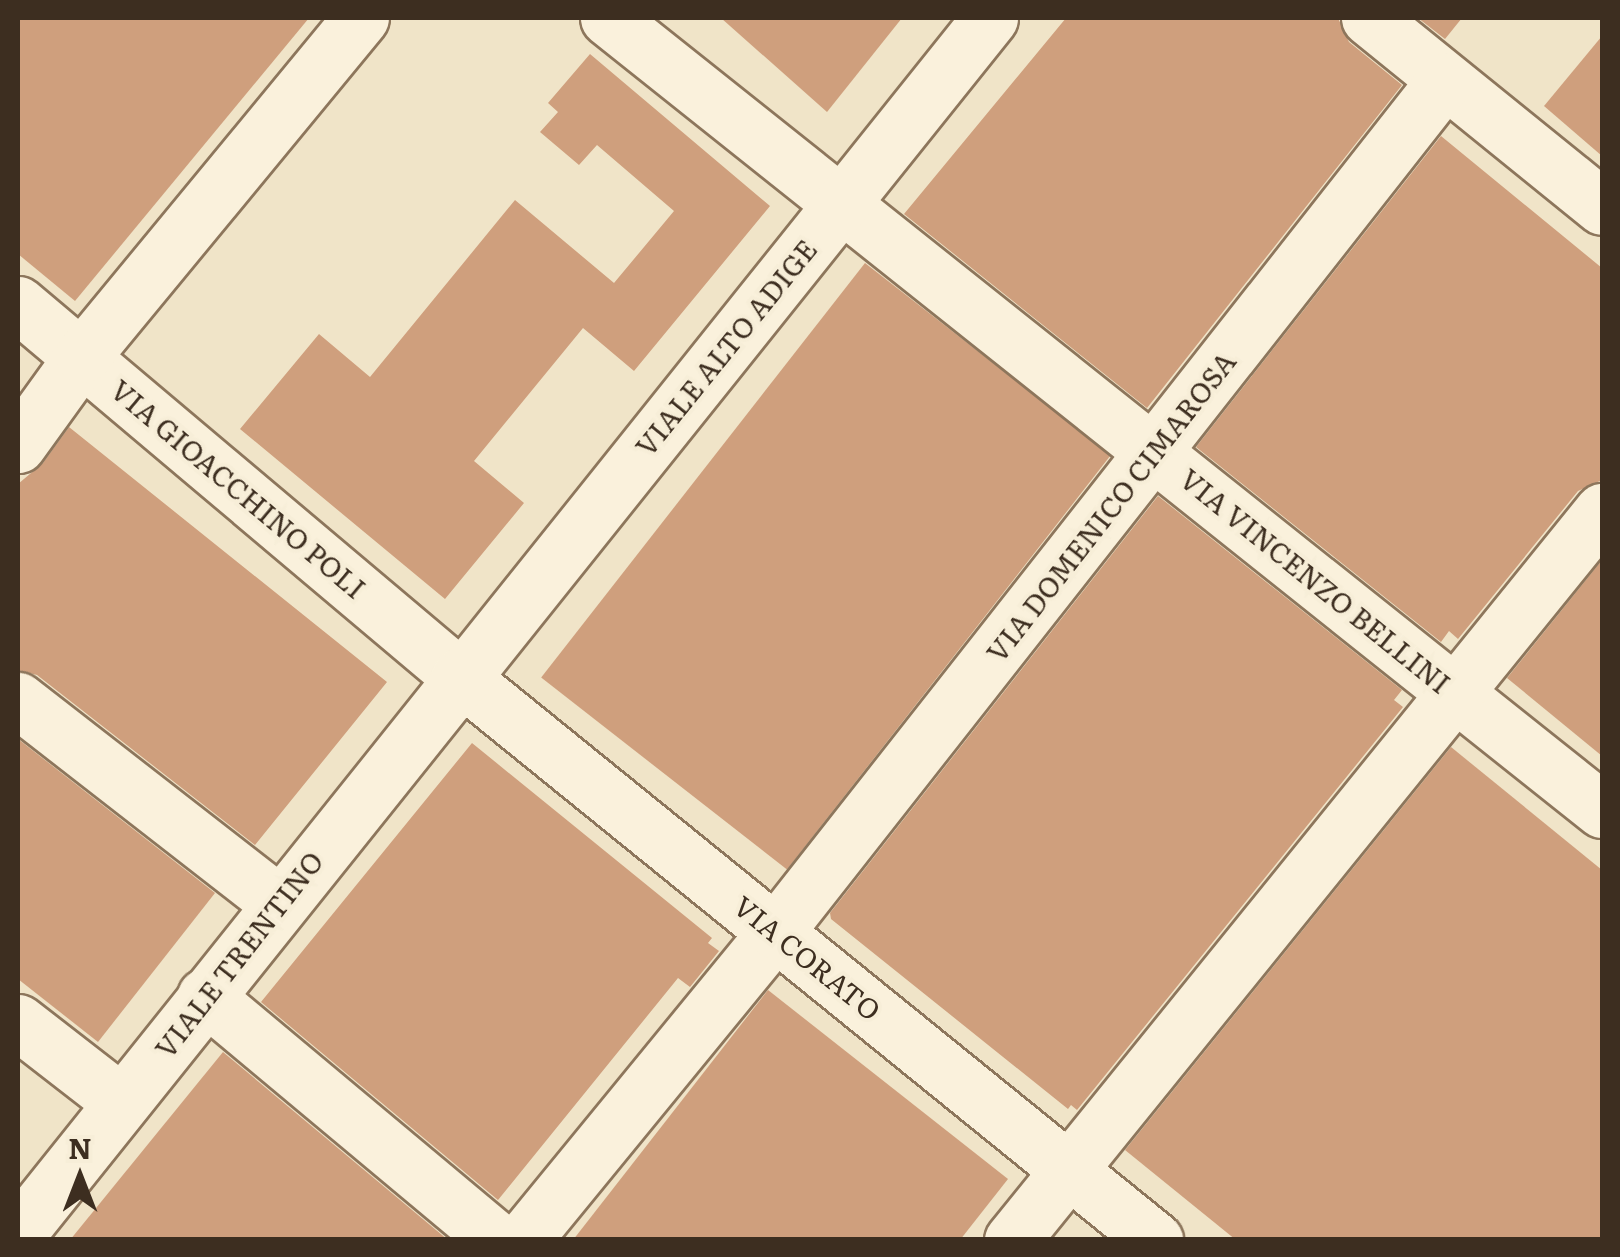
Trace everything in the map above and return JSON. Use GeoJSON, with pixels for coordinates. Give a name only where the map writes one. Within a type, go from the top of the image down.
{"type":"FeatureCollection","features":[{"type":"Feature","properties":{"kind":"street"},"geometry":{"type":"LineString","coordinates":[[18,445],[83,355],[360,18]]}},
{"type":"Feature","properties":{"kind":"street","name":"VIA VINCENZO BELLINI"},"geometry":{"type":"LineString","coordinates":[[608,18],[1602,810]]}},
{"type":"Feature","properties":{"kind":"street","name":"VIALE ALTO ADIGE"},"geometry":{"type":"LineString","coordinates":[[459,676],[990,18]]}},
{"type":"Feature","properties":{"kind":"street"},"geometry":{"type":"LineString","coordinates":[[1369,18],[1602,207]]}},
{"type":"Feature","properties":{"kind":"street","name":"VIA DOMENICO CIMAROSA"},"geometry":{"type":"LineString","coordinates":[[523,1240],[776,931],[1445,80]]}},
{"type":"Feature","properties":{"kind":"street","name":"VIA GIOACCHINO POLI"},"geometry":{"type":"LineString","coordinates":[[18,304],[459,676]]}},
{"type":"Feature","properties":{"kind":"street"},"geometry":{"type":"LineString","coordinates":[[1012,1240],[1602,511]]}},
{"type":"Feature","properties":{"kind":"street","name":"VIALE TRENTINO"},"geometry":{"type":"LineString","coordinates":[[18,1233],[459,676]]}},
{"type":"Feature","properties":{"kind":"street","name":"VIA CORATO"},"geometry":{"type":"LineString","coordinates":[[459,676],[1156,1240]]}},
{"type":"Feature","properties":{"kind":"street"},"geometry":{"type":"LineString","coordinates":[[18,700],[280,902]]}},
{"type":"Feature","properties":{"kind":"street"},"geometry":{"type":"LineString","coordinates":[[205,996],[497,1240]]}},
{"type":"Feature","properties":{"kind":"street"},"geometry":{"type":"LineString","coordinates":[[18,1022],[121,1102]]}},
{"type":"Feature","properties":{"kind":"building"},"geometry":{"type":"Polygon","coordinates":[[[18,18],[309,18],[75,301],[18,254],[18,18]]]}},
{"type":"Feature","properties":{"kind":"building"},"geometry":{"type":"Polygon","coordinates":[[[721,18],[902,18],[827,112],[721,18]]]}},
{"type":"Feature","properties":{"kind":"building"},"geometry":{"type":"Polygon","coordinates":[[[1066,18],[1338,18],[1349,42],[1402,85],[1147,408],[904,214],[1066,18]]]}},
{"type":"Feature","properties":{"kind":"building"},"geometry":{"type":"Polygon","coordinates":[[[1418,18],[1462,18],[1445,39],[1418,18]]]}},
{"type":"Feature","properties":{"kind":"building"},"geometry":{"type":"Polygon","coordinates":[[[1602,36],[1602,156],[1544,106],[1602,36]]]}},
{"type":"Feature","properties":{"kind":"building"},"geometry":{"type":"Polygon","coordinates":[[[590,54],[770,206],[634,371],[583,328],[474,461],[524,503],[445,599],[240,429],[319,334],[370,377],[515,200],[614,283],[674,211],[597,145],[579,165],[540,132],[558,112],[548,103],[590,54]]]}},
{"type":"Feature","properties":{"kind":"building"},"geometry":{"type":"Polygon","coordinates":[[[1441,136],[1602,268],[1602,480],[1578,491],[1458,639],[1449,631],[1441,642],[1196,447],[1441,136]]]}},
{"type":"Feature","properties":{"kind":"building"},"geometry":{"type":"Polygon","coordinates":[[[865,263],[1111,455],[787,870],[541,677],[865,263]]]}},
{"type":"Feature","properties":{"kind":"building"},"geometry":{"type":"Polygon","coordinates":[[[69,427],[387,682],[255,845],[37,675],[18,670],[18,484],[43,463],[69,427]]]}},
{"type":"Feature","properties":{"kind":"building"},"geometry":{"type":"Polygon","coordinates":[[[1158,496],[1402,690],[1394,700],[1403,707],[1077,1110],[1071,1105],[1068,1109],[831,919],[830,913],[1158,496]]]}},
{"type":"Feature","properties":{"kind":"building"},"geometry":{"type":"Polygon","coordinates":[[[1602,560],[1602,756],[1507,678],[1602,560]]]}},
{"type":"Feature","properties":{"kind":"building"},"geometry":{"type":"Polygon","coordinates":[[[18,739],[215,893],[98,1042],[18,979],[18,739]]]}},
{"type":"Feature","properties":{"kind":"building"},"geometry":{"type":"Polygon","coordinates":[[[472,743],[712,938],[708,943],[719,951],[690,987],[678,978],[498,1200],[261,1002],[472,743]]]}},
{"type":"Feature","properties":{"kind":"building"},"geometry":{"type":"Polygon","coordinates":[[[1451,747],[1602,870],[1602,1240],[1236,1240],[1125,1150],[1451,747]]]}},
{"type":"Feature","properties":{"kind":"building"},"geometry":{"type":"Polygon","coordinates":[[[768,990],[1008,1179],[960,1240],[573,1240],[768,990]]]}},
{"type":"Feature","properties":{"kind":"building"},"geometry":{"type":"Polygon","coordinates":[[[223,1052],[448,1240],[70,1240],[223,1052]]]}}]}
